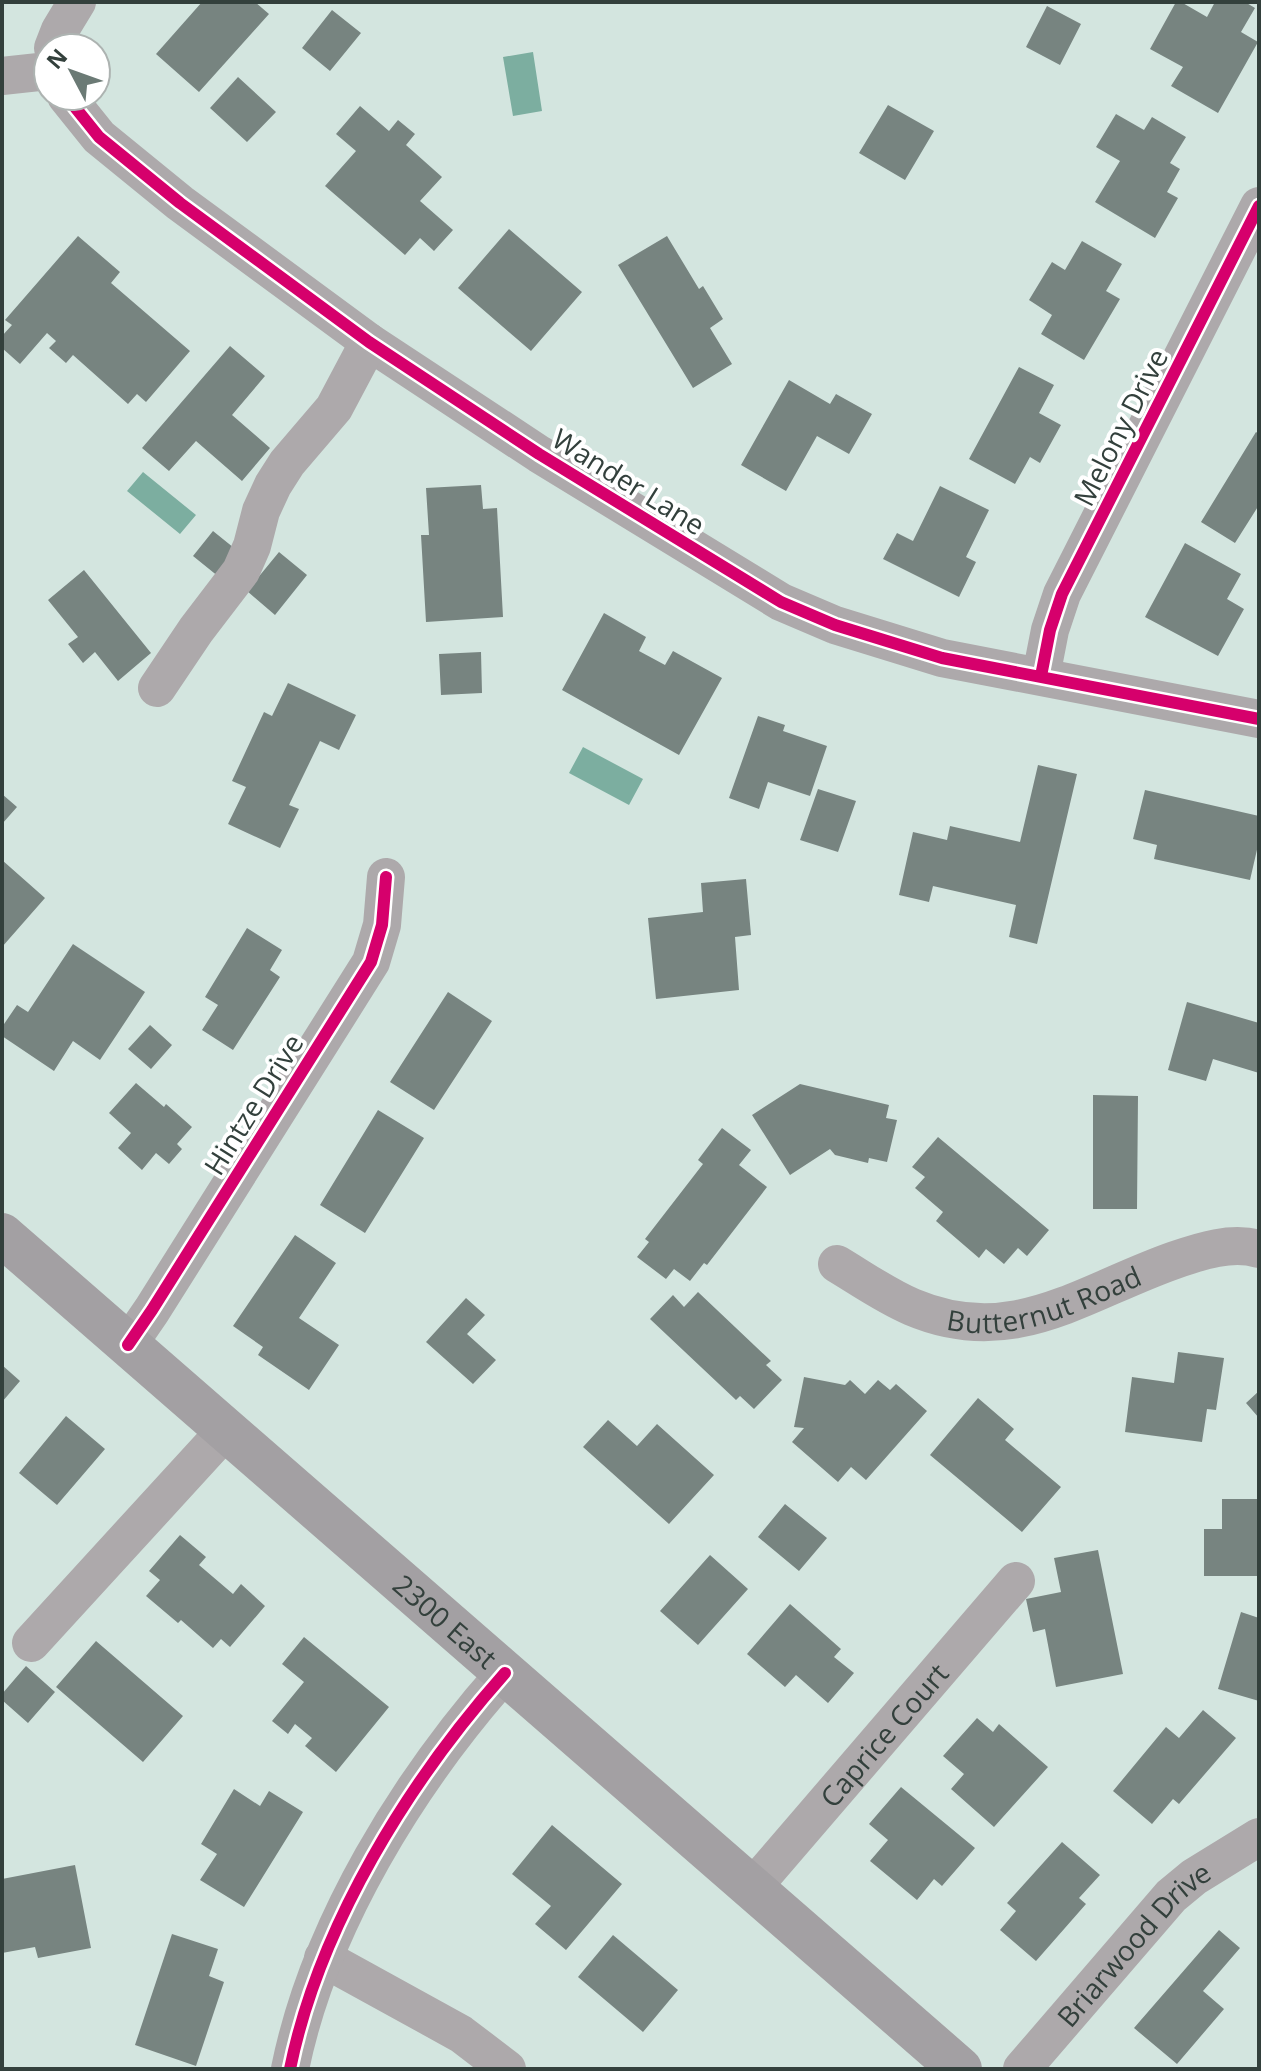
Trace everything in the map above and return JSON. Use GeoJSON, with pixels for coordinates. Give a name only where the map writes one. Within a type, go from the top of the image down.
{"type":"FeatureCollection","features":[{"type":"Feature","properties":{"kind":"main road","name":"2300 East"},"geometry":{"type":"LineString","coordinates":[[2,1235],[960,2069]]}},
{"type":"Feature","properties":{"kind":"street"},"geometry":{"type":"LineString","coordinates":[[59,32],[77,2]]}},
{"type":"Feature","properties":{"kind":"street"},"geometry":{"type":"LineString","coordinates":[[2,76],[32,73]]}},
{"type":"Feature","properties":{"kind":"street","name":"Wander Lane"},"geometry":{"type":"LineString","coordinates":[[79,112],[99,137],[145,175],[266,269],[369,342],[539,454],[781,602],[835,625],[942,658],[1259,719]]}},
{"type":"Feature","properties":{"kind":"street","name":"Melony Drive"},"geometry":{"type":"LineString","coordinates":[[1041,676],[1050,630],[1062,594],[1259,206]]}},
{"type":"Feature","properties":{"kind":"street"},"geometry":{"type":"LineString","coordinates":[[157,688],[241,571],[273,485],[287,463],[334,408],[369,342]]}},
{"type":"Feature","properties":{"kind":"street","name":"Hintze Drive"},"geometry":{"type":"LineString","coordinates":[[128,1345],[371,962],[382,925],[386,877]]}},
{"type":"Feature","properties":{"kind":"street","name":"Butternut Road"},"geometry":{"type":"LineString","coordinates":[[837,1264],[890,1296],[923,1311],[964,1321],[992,1323],[1046,1314],[1187,1256],[1227,1247],[1259,1249]]}},
{"type":"Feature","properties":{"kind":"street"},"geometry":{"type":"LineString","coordinates":[[31,1643],[226,1430]]}},
{"type":"Feature","properties":{"kind":"street","name":"Caprice Court"},"geometry":{"type":"LineString","coordinates":[[752,1888],[1016,1581]]}},
{"type":"Feature","properties":{"kind":"street"},"geometry":{"type":"LineString","coordinates":[[290,2069],[298,2033],[323,1958],[386,1833],[436,1759],[505,1673]]}},
{"type":"Feature","properties":{"kind":"street","name":"Briarwood Drive"},"geometry":{"type":"LineString","coordinates":[[1022,2069],[1171,1896],[1194,1877],[1259,1837]]}},
{"type":"Feature","properties":{"kind":"street"},"geometry":{"type":"LineString","coordinates":[[323,1958],[461,2034],[507,2069]]}},
{"type":"Feature","properties":{"kind":"shaded area"},"geometry":{"type":"Polygon","coordinates":[[[533,52],[542,111],[513,116],[503,57],[533,52]]]}},
{"type":"Feature","properties":{"kind":"shaded area"},"geometry":{"type":"Polygon","coordinates":[[[143,472],[196,515],[180,534],[127,491],[143,472]]]}},
{"type":"Feature","properties":{"kind":"shaded area"},"geometry":{"type":"Polygon","coordinates":[[[583,747],[643,779],[629,805],[569,773],[583,747]]]}},
{"type":"Feature","properties":{"kind":"building"},"geometry":{"type":"Polygon","coordinates":[[[202,2],[255,2],[269,14],[199,92],[156,54],[202,2]]]}},
{"type":"Feature","properties":{"kind":"building"},"geometry":{"type":"Polygon","coordinates":[[[1176,2],[1207,17],[1215,2],[1245,2],[1255,8],[1241,32],[1258,42],[1218,113],[1171,86],[1183,67],[1150,49],[1176,2]]]}},
{"type":"Feature","properties":{"kind":"building"},"geometry":{"type":"Polygon","coordinates":[[[1047,6],[1081,24],[1060,65],[1026,47],[1047,6]]]}},
{"type":"Feature","properties":{"kind":"building"},"geometry":{"type":"Polygon","coordinates":[[[332,10],[361,33],[330,71],[302,48],[332,10]]]}},
{"type":"Feature","properties":{"kind":"building"},"geometry":{"type":"Polygon","coordinates":[[[238,77],[276,112],[247,142],[210,108],[238,77]]]}},
{"type":"Feature","properties":{"kind":"building"},"geometry":{"type":"Polygon","coordinates":[[[888,105],[934,131],[905,180],[859,153],[888,105]]]}},
{"type":"Feature","properties":{"kind":"building"},"geometry":{"type":"Polygon","coordinates":[[[360,106],[389,131],[398,120],[415,134],[406,145],[442,177],[420,201],[453,230],[434,251],[420,238],[405,255],[325,186],[356,151],[336,134],[360,106]]]}},
{"type":"Feature","properties":{"kind":"building"},"geometry":{"type":"Polygon","coordinates":[[[1116,114],[1144,130],[1152,117],[1186,137],[1170,163],[1180,169],[1167,192],[1178,198],[1155,238],[1095,202],[1120,161],[1096,147],[1116,114]]]}},
{"type":"Feature","properties":{"kind":"building"},"geometry":{"type":"Polygon","coordinates":[[[509,229],[582,292],[531,351],[458,288],[509,229]]]}},
{"type":"Feature","properties":{"kind":"building"},"geometry":{"type":"Polygon","coordinates":[[[78,236],[120,272],[111,283],[190,351],[146,402],[137,394],[128,404],[73,355],[66,363],[49,348],[56,341],[47,333],[20,364],[2,348],[2,336],[12,325],[5,320],[78,236]]]}},
{"type":"Feature","properties":{"kind":"building"},"geometry":{"type":"Polygon","coordinates":[[[667,236],[699,289],[703,286],[723,319],[710,328],[732,364],[693,388],[618,265],[667,236]]]}},
{"type":"Feature","properties":{"kind":"building"},"geometry":{"type":"Polygon","coordinates":[[[1082,241],[1122,264],[1106,291],[1120,299],[1084,360],[1041,334],[1052,315],[1029,300],[1052,262],[1065,270],[1082,241]]]}},
{"type":"Feature","properties":{"kind":"building"},"geometry":{"type":"Polygon","coordinates":[[[230,346],[265,376],[232,415],[270,448],[242,481],[196,441],[169,471],[142,448],[230,346]]]}},
{"type":"Feature","properties":{"kind":"building"},"geometry":{"type":"Polygon","coordinates":[[[1019,367],[1054,385],[1039,413],[1061,425],[1040,463],[1030,457],[1015,484],[969,459],[1019,367]]]}},
{"type":"Feature","properties":{"kind":"building"},"geometry":{"type":"Polygon","coordinates":[[[789,380],[830,404],[836,394],[872,414],[849,454],[817,436],[786,491],[741,465],[789,380]]]}},
{"type":"Feature","properties":{"kind":"building"},"geometry":{"type":"Polygon","coordinates":[[[1256,432],[1259,434],[1259,505],[1235,543],[1201,522],[1256,432]]]}},
{"type":"Feature","properties":{"kind":"building"},"geometry":{"type":"Polygon","coordinates":[[[481,485],[483,509],[497,508],[503,617],[426,622],[421,535],[429,535],[426,488],[481,485]]]}},
{"type":"Feature","properties":{"kind":"building"},"geometry":{"type":"Polygon","coordinates":[[[940,486],[989,510],[966,557],[976,562],[959,597],[883,559],[897,533],[913,541],[940,486]]]}},
{"type":"Feature","properties":{"kind":"building"},"geometry":{"type":"Polygon","coordinates":[[[213,531],[239,552],[219,577],[193,556],[213,531]]]}},
{"type":"Feature","properties":{"kind":"building"},"geometry":{"type":"Polygon","coordinates":[[[1185,543],[1241,574],[1227,599],[1244,609],[1218,656],[1145,617],[1185,543]]]}},
{"type":"Feature","properties":{"kind":"building"},"geometry":{"type":"Polygon","coordinates":[[[279,552],[307,575],[275,615],[247,591],[279,552]]]}},
{"type":"Feature","properties":{"kind":"building"},"geometry":{"type":"Polygon","coordinates":[[[84,570],[151,653],[118,681],[95,652],[83,663],[68,644],[78,637],[48,600],[84,570]]]}},
{"type":"Feature","properties":{"kind":"building"},"geometry":{"type":"Polygon","coordinates":[[[604,613],[646,637],[639,651],[665,665],[673,651],[722,678],[679,755],[562,690],[604,613]]]}},
{"type":"Feature","properties":{"kind":"building"},"geometry":{"type":"Polygon","coordinates":[[[481,652],[482,693],[441,695],[439,654],[481,652]]]}},
{"type":"Feature","properties":{"kind":"building"},"geometry":{"type":"Polygon","coordinates":[[[288,683],[356,715],[339,750],[320,741],[289,805],[299,809],[280,848],[228,824],[246,787],[232,781],[264,712],[272,716],[288,683]]]}},
{"type":"Feature","properties":{"kind":"building"},"geometry":{"type":"Polygon","coordinates":[[[758,716],[785,725],[783,731],[827,746],[810,796],[768,782],[759,809],[729,798],[758,716]]]}},
{"type":"Feature","properties":{"kind":"building"},"geometry":{"type":"Polygon","coordinates":[[[1038,765],[1077,774],[1037,944],[1009,937],[1016,905],[933,886],[929,902],[899,895],[913,832],[947,840],[950,826],[1020,842],[1038,765]]]}},
{"type":"Feature","properties":{"kind":"building"},"geometry":{"type":"Polygon","coordinates":[[[818,789],[856,801],[838,852],[800,840],[818,789]]]}},
{"type":"Feature","properties":{"kind":"building"},"geometry":{"type":"Polygon","coordinates":[[[1145,790],[1259,816],[1259,841],[1250,880],[1154,859],[1157,845],[1133,839],[1145,790]]]}},
{"type":"Feature","properties":{"kind":"building"},"geometry":{"type":"Polygon","coordinates":[[[2,794],[17,807],[2,824],[2,794]]]}},
{"type":"Feature","properties":{"kind":"building"},"geometry":{"type":"Polygon","coordinates":[[[2,860],[45,898],[2,947],[2,860]]]}},
{"type":"Feature","properties":{"kind":"building"},"geometry":{"type":"Polygon","coordinates":[[[746,879],[751,935],[735,937],[739,990],[656,999],[648,918],[703,912],[701,883],[746,879]]]}},
{"type":"Feature","properties":{"kind":"building"},"geometry":{"type":"Polygon","coordinates":[[[247,928],[282,950],[270,970],[280,977],[233,1050],[202,1030],[218,1005],[205,997],[247,928]]]}},
{"type":"Feature","properties":{"kind":"building"},"geometry":{"type":"Polygon","coordinates":[[[73,944],[145,992],[100,1060],[73,1041],[54,1071],[2,1036],[2,1027],[17,1005],[28,1012],[73,944]]]}},
{"type":"Feature","properties":{"kind":"building"},"geometry":{"type":"Polygon","coordinates":[[[448,992],[492,1021],[434,1110],[390,1082],[448,992]]]}},
{"type":"Feature","properties":{"kind":"building"},"geometry":{"type":"Polygon","coordinates":[[[1187,1002],[1259,1023],[1259,1073],[1213,1059],[1206,1081],[1168,1070],[1187,1002]]]}},
{"type":"Feature","properties":{"kind":"building"},"geometry":{"type":"Polygon","coordinates":[[[150,1025],[172,1045],[151,1069],[128,1049],[150,1025]]]}},
{"type":"Feature","properties":{"kind":"building"},"geometry":{"type":"Polygon","coordinates":[[[136,1083],[192,1127],[177,1144],[182,1149],[169,1164],[156,1153],[142,1170],[118,1148],[131,1133],[109,1113],[136,1083]]]}},
{"type":"Feature","properties":{"kind":"building"},"geometry":{"type":"Polygon","coordinates":[[[800,1084],[889,1105],[886,1118],[897,1120],[887,1162],[869,1158],[868,1163],[835,1155],[830,1149],[790,1175],[752,1115],[800,1084]]]}},
{"type":"Feature","properties":{"kind":"building"},"geometry":{"type":"Polygon","coordinates":[[[1093,1095],[1138,1096],[1137,1209],[1093,1209],[1093,1095]]]}},
{"type":"Feature","properties":{"kind":"building"},"geometry":{"type":"Polygon","coordinates":[[[378,1110],[424,1138],[365,1233],[320,1205],[378,1110]]]}},
{"type":"Feature","properties":{"kind":"building"},"geometry":{"type":"Polygon","coordinates":[[[722,1128],[751,1150],[739,1165],[767,1187],[707,1265],[704,1263],[690,1281],[674,1269],[666,1279],[637,1257],[649,1242],[645,1239],[703,1164],[698,1160],[722,1128]]]}},
{"type":"Feature","properties":{"kind":"building"},"geometry":{"type":"Polygon","coordinates":[[[938,1137],[1049,1230],[1027,1256],[1018,1248],[1004,1264],[986,1249],[979,1258],[936,1221],[943,1212],[915,1188],[925,1177],[912,1167],[938,1137]]]}},
{"type":"Feature","properties":{"kind":"building"},"geometry":{"type":"Polygon","coordinates":[[[295,1235],[336,1263],[299,1318],[339,1345],[309,1390],[258,1355],[263,1347],[233,1326],[295,1235]]]}},
{"type":"Feature","properties":{"kind":"building"},"geometry":{"type":"Polygon","coordinates":[[[698,1292],[771,1361],[766,1365],[782,1380],[754,1409],[740,1396],[736,1400],[650,1319],[673,1295],[684,1307],[698,1292]]]}},
{"type":"Feature","properties":{"kind":"building"},"geometry":{"type":"Polygon","coordinates":[[[466,1298],[485,1315],[467,1334],[496,1360],[473,1384],[426,1342],[466,1298]]]}},
{"type":"Feature","properties":{"kind":"building"},"geometry":{"type":"Polygon","coordinates":[[[1178,1352],[1224,1358],[1216,1410],[1207,1409],[1202,1442],[1125,1432],[1132,1377],[1174,1383],[1178,1352]]]}},
{"type":"Feature","properties":{"kind":"building"},"geometry":{"type":"Polygon","coordinates":[[[2,1365],[20,1381],[2,1402],[2,1365]]]}},
{"type":"Feature","properties":{"kind":"building"},"geometry":{"type":"Polygon","coordinates":[[[804,1377],[845,1385],[850,1380],[865,1394],[878,1380],[890,1390],[896,1384],[927,1411],[866,1480],[851,1467],[838,1482],[792,1442],[804,1428],[794,1427],[804,1377]]]}},
{"type":"Feature","properties":{"kind":"building"},"geometry":{"type":"Polygon","coordinates":[[[1259,1391],[1259,1418],[1246,1403],[1259,1391]]]}},
{"type":"Feature","properties":{"kind":"building"},"geometry":{"type":"Polygon","coordinates":[[[978,1398],[1014,1429],[1005,1440],[1061,1487],[1022,1532],[930,1455],[978,1398]]]}},
{"type":"Feature","properties":{"kind":"building"},"geometry":{"type":"Polygon","coordinates":[[[66,1416],[105,1449],[57,1505],[19,1473],[66,1416]]]}},
{"type":"Feature","properties":{"kind":"building"},"geometry":{"type":"Polygon","coordinates":[[[608,1420],[637,1446],[657,1424],[714,1475],[669,1524],[583,1447],[608,1420]]]}},
{"type":"Feature","properties":{"kind":"building"},"geometry":{"type":"Polygon","coordinates":[[[1222,1499],[1259,1499],[1259,1576],[1204,1576],[1204,1529],[1222,1529],[1222,1499]]]}},
{"type":"Feature","properties":{"kind":"building"},"geometry":{"type":"Polygon","coordinates":[[[785,1504],[827,1538],[799,1571],[758,1537],[785,1504]]]}},
{"type":"Feature","properties":{"kind":"building"},"geometry":{"type":"Polygon","coordinates":[[[180,1535],[206,1557],[199,1565],[233,1594],[241,1584],[265,1606],[230,1647],[221,1639],[213,1648],[181,1620],[178,1623],[146,1596],[160,1580],[149,1571],[180,1535]]]}},
{"type":"Feature","properties":{"kind":"building"},"geometry":{"type":"Polygon","coordinates":[[[1098,1550],[1123,1674],[1056,1687],[1045,1629],[1033,1632],[1026,1599],[1061,1592],[1054,1558],[1098,1550]]]}},
{"type":"Feature","properties":{"kind":"building"},"geometry":{"type":"Polygon","coordinates":[[[710,1555],[748,1589],[698,1645],[660,1611],[710,1555]]]}},
{"type":"Feature","properties":{"kind":"building"},"geometry":{"type":"Polygon","coordinates":[[[790,1604],[841,1649],[834,1657],[854,1673],[828,1703],[796,1675],[785,1687],[747,1654],[790,1604]]]}},
{"type":"Feature","properties":{"kind":"building"},"geometry":{"type":"Polygon","coordinates":[[[1241,1612],[1259,1618],[1259,1701],[1218,1689],[1241,1612]]]}},
{"type":"Feature","properties":{"kind":"building"},"geometry":{"type":"Polygon","coordinates":[[[304,1637],[389,1707],[336,1772],[305,1746],[312,1738],[295,1724],[288,1734],[272,1721],[304,1682],[282,1664],[304,1637]]]}},
{"type":"Feature","properties":{"kind":"building"},"geometry":{"type":"Polygon","coordinates":[[[96,1641],[183,1716],[143,1762],[56,1687],[96,1641]]]}},
{"type":"Feature","properties":{"kind":"building"},"geometry":{"type":"Polygon","coordinates":[[[26,1666],[55,1692],[28,1723],[2,1700],[2,1694],[26,1666]]]}},
{"type":"Feature","properties":{"kind":"building"},"geometry":{"type":"Polygon","coordinates":[[[1203,1710],[1236,1738],[1179,1804],[1173,1799],[1152,1824],[1113,1791],[1166,1727],[1179,1738],[1203,1710]]]}},
{"type":"Feature","properties":{"kind":"building"},"geometry":{"type":"Polygon","coordinates":[[[977,1718],[993,1732],[999,1724],[1048,1767],[994,1827],[951,1789],[964,1774],[943,1756],[977,1718]]]}},
{"type":"Feature","properties":{"kind":"building"},"geometry":{"type":"Polygon","coordinates":[[[901,1787],[975,1848],[942,1886],[934,1879],[917,1900],[870,1861],[888,1840],[869,1824],[901,1787]]]}},
{"type":"Feature","properties":{"kind":"building"},"geometry":{"type":"Polygon","coordinates":[[[234,1789],[260,1806],[269,1791],[303,1812],[244,1907],[200,1880],[217,1854],[201,1844],[234,1789]]]}},
{"type":"Feature","properties":{"kind":"building"},"geometry":{"type":"Polygon","coordinates":[[[552,1825],[622,1884],[566,1950],[535,1924],[551,1906],[512,1874],[552,1825]]]}},
{"type":"Feature","properties":{"kind":"building"},"geometry":{"type":"Polygon","coordinates":[[[1062,1842],[1100,1875],[1079,1898],[1086,1904],[1036,1961],[1000,1930],[1016,1911],[1007,1903],[1062,1842]]]}},
{"type":"Feature","properties":{"kind":"building"},"geometry":{"type":"Polygon","coordinates":[[[75,1865],[91,1948],[38,1958],[35,1947],[2,1953],[2,1879],[75,1865]]]}},
{"type":"Feature","properties":{"kind":"building"},"geometry":{"type":"Polygon","coordinates":[[[1219,1930],[1240,1948],[1203,1991],[1224,2009],[1177,2064],[1134,2028],[1219,1930]]]}},
{"type":"Feature","properties":{"kind":"building"},"geometry":{"type":"Polygon","coordinates":[[[172,1934],[218,1949],[209,1976],[224,1982],[196,2066],[135,2045],[172,1934]]]}},
{"type":"Feature","properties":{"kind":"building"},"geometry":{"type":"Polygon","coordinates":[[[613,1935],[678,1990],[643,2032],[578,1977],[613,1935]]]}},
{"type":"Feature","properties":{"kind":"cycle path"},"geometry":{"type":"LineString","coordinates":[[79,112],[99,137],[180,203],[369,342],[539,454],[781,602],[835,625],[942,658],[1259,719]]}},
{"type":"Feature","properties":{"kind":"cycle path"},"geometry":{"type":"LineString","coordinates":[[1041,676],[1050,630],[1062,594],[1259,206]]}},
{"type":"Feature","properties":{"kind":"cycle path"},"geometry":{"type":"LineString","coordinates":[[128,1345],[371,962],[382,925],[386,877]]}},
{"type":"Feature","properties":{"kind":"cycle path"},"geometry":{"type":"LineString","coordinates":[[290,2069],[322,1962],[372,1858],[435,1760],[505,1673]]}}]}
